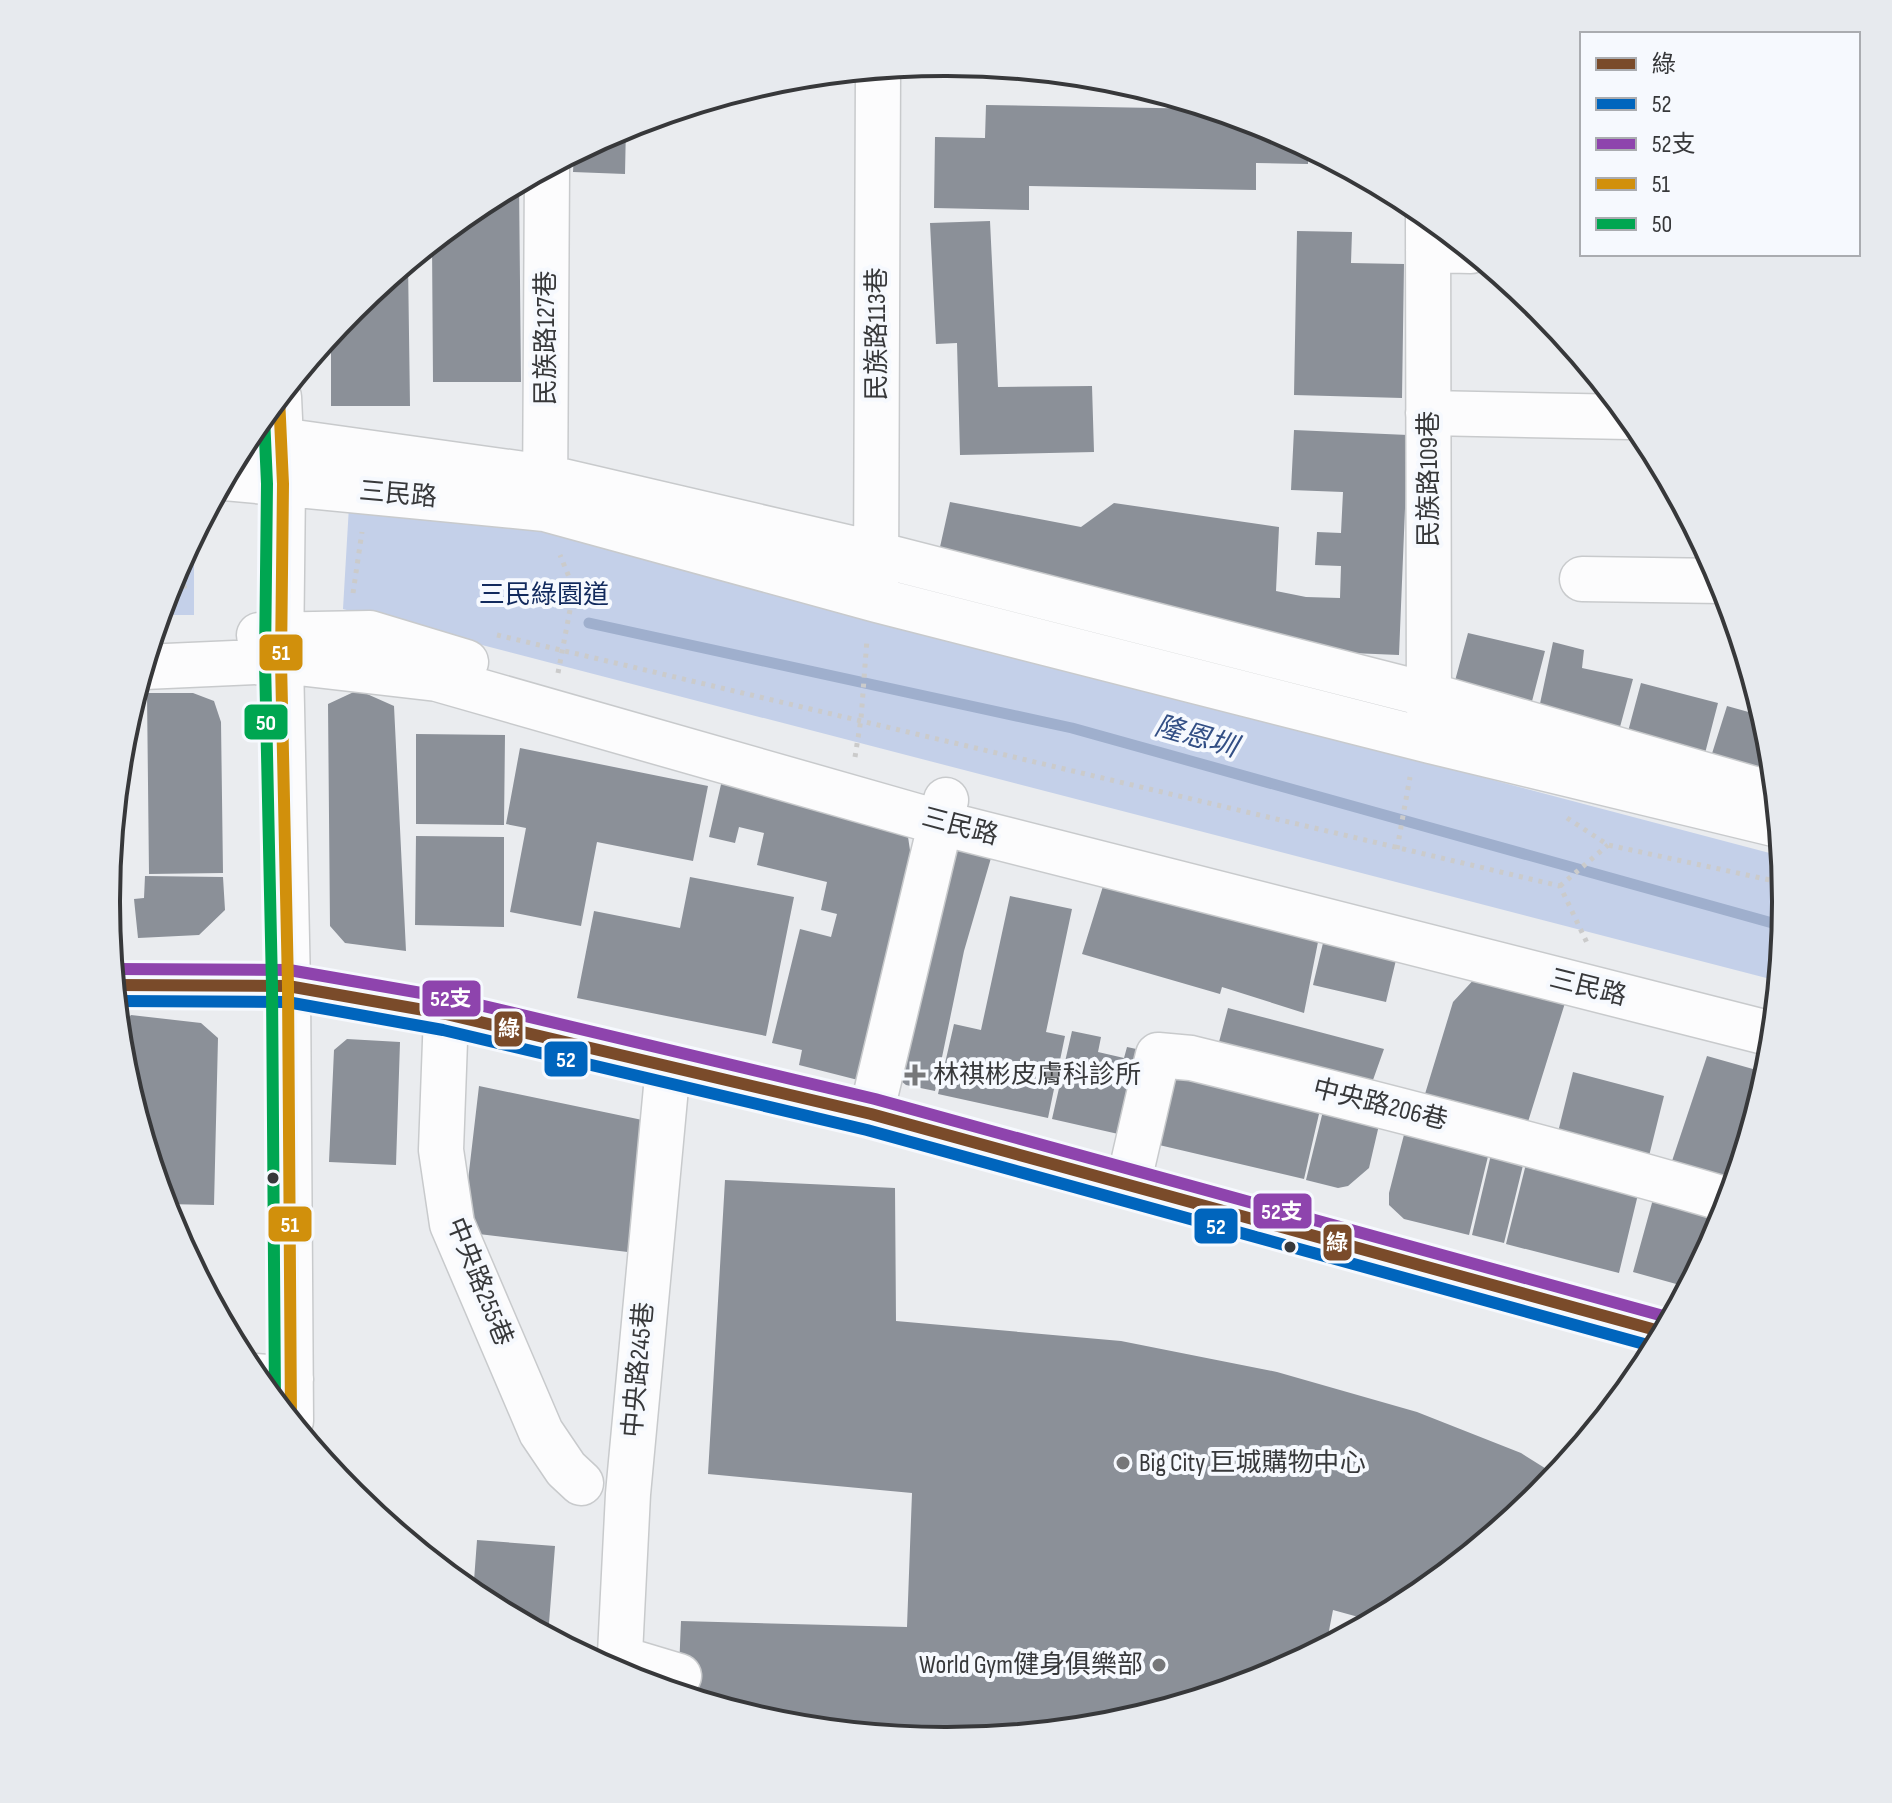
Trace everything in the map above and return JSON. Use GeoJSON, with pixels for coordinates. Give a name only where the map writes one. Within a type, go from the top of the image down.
{"type":"FeatureCollection","features":[{"type":"Feature","properties":{"kind":"street","name":"民族路113巷"},"geometry":{"type":"LineString","coordinates":[[877,600],[878,79]]}},
{"type":"Feature","properties":{"kind":"street","name":"民族路127巷"},"geometry":{"type":"LineString","coordinates":[[545,493],[547,179]]}},
{"type":"Feature","properties":{"kind":"street","name":"民族路109巷"},"geometry":{"type":"LineString","coordinates":[[1428,233],[1430,741]]}},
{"type":"Feature","properties":{"kind":"street"},"geometry":{"type":"LineString","coordinates":[[1428,413],[1613,417]]}},
{"type":"Feature","properties":{"kind":"street","name":"三民路"},"geometry":{"type":"LineString","coordinates":[[271,427],[545,493],[876,554],[1429,695],[1764,792]]}},
{"type":"Feature","properties":{"kind":"street"},"geometry":{"type":"LineString","coordinates":[[269,430],[283,484],[282,648],[288,986],[279,1387]]}},
{"type":"Feature","properties":{"kind":"street","name":"三民路"},"geometry":{"type":"LineString","coordinates":[[237,479],[283,484],[545,493],[877,600],[1430,741],[1767,822]]}},
{"type":"Feature","properties":{"kind":"street"},"geometry":{"type":"LineString","coordinates":[[1582,579],[1707,581]]}},
{"type":"Feature","properties":{"kind":"street","name":"三民路"},"geometry":{"type":"LineString","coordinates":[[156,665],[370,633],[559,670],[944,812]]}},
{"type":"Feature","properties":{"kind":"street","name":"三民路"},"geometry":{"type":"LineString","coordinates":[[163,640],[282,648],[437,679],[1448,941],[1761,1031]]}},
{"type":"Feature","properties":{"kind":"street"},"geometry":{"type":"LineString","coordinates":[[871,1114],[944,812]]}},
{"type":"Feature","properties":{"kind":"street","name":"三民路"},"geometry":{"type":"LineString","coordinates":[[1448,941],[1599,968],[1764,1008]]}},
{"type":"Feature","properties":{"kind":"street"},"geometry":{"type":"LineString","coordinates":[[125,985],[288,986],[446,1014],[871,1114],[1652,1329]]}},
{"type":"Feature","properties":{"kind":"street","name":"中央路255巷"},"geometry":{"type":"LineString","coordinates":[[446,1014],[441,1150],[452,1224],[541,1432],[566,1469],[581,1483]]}},
{"type":"Feature","properties":{"kind":"street","name":"中央路206巷"},"geometry":{"type":"LineString","coordinates":[[1128,1185],[1158,1055],[1191,1058],[1404,1110],[1717,1197]]}},
{"type":"Feature","properties":{"kind":"street","name":"中央路245巷"},"geometry":{"type":"LineString","coordinates":[[619,1659],[628,1494],[668,1066]]}},
{"type":"Feature","properties":{"kind":"street"},"geometry":{"type":"LineString","coordinates":[[649,1671],[679,1676]]}},
{"type":"Feature","properties":{"kind":"path"},"geometry":{"type":"LineString","coordinates":[[545,493],[574,589],[559,670]]}},
{"type":"Feature","properties":{"kind":"path"},"geometry":{"type":"LineString","coordinates":[[352,602],[364,519]]}},
{"type":"Feature","properties":{"kind":"path"},"geometry":{"type":"LineString","coordinates":[[486,633],[559,670],[861,719],[1560,886]]}},
{"type":"Feature","properties":{"kind":"path"},"geometry":{"type":"LineString","coordinates":[[852,777],[865,664]]}},
{"type":"Feature","properties":{"kind":"path"},"geometry":{"type":"LineString","coordinates":[[1397,849],[1409,779]]}},
{"type":"Feature","properties":{"kind":"path"},"geometry":{"type":"LineString","coordinates":[[1561,814],[1608,845],[1771,880]]}},
{"type":"Feature","properties":{"kind":"path"},"geometry":{"type":"LineString","coordinates":[[1560,886],[1608,845]]}},
{"type":"Feature","properties":{"kind":"path"},"geometry":{"type":"LineString","coordinates":[[1560,886],[1599,968]]}},
{"type":"Feature","properties":{"kind":"green space","name":"三民綠園道"},"geometry":{"type":"Polygon","coordinates":[[[349,506],[539,528],[1770,853],[1772,902],[1767,978],[343,609],[349,506]]]}},
{"type":"Feature","properties":{"kind":"green space"},"geometry":{"type":"Polygon","coordinates":[[[194,562],[194,615],[172,615],[194,562]]]}},
{"type":"Feature","properties":{"kind":"building"},"geometry":{"type":"Polygon","coordinates":[[[986,105],[1174,108],[1262,139],[1308,160],[1308,164],[1256,163],[1256,190],[1029,186],[1029,210],[934,208],[935,137],[985,138],[986,105]]]}},
{"type":"Feature","properties":{"kind":"building"},"geometry":{"type":"Polygon","coordinates":[[[626,141],[625,174],[573,172],[573,165],[626,141]]]}},
{"type":"Feature","properties":{"kind":"building"},"geometry":{"type":"Polygon","coordinates":[[[519,195],[521,382],[433,382],[432,256],[519,195]]]}},
{"type":"Feature","properties":{"kind":"building"},"geometry":{"type":"Polygon","coordinates":[[[990,221],[998,387],[1092,386],[1094,452],[960,455],[957,343],[936,344],[930,223],[990,221]]]}},
{"type":"Feature","properties":{"kind":"building"},"geometry":{"type":"Polygon","coordinates":[[[1297,231],[1352,232],[1351,263],[1404,264],[1402,398],[1294,395],[1297,231]]]}},
{"type":"Feature","properties":{"kind":"building"},"geometry":{"type":"Polygon","coordinates":[[[408,276],[410,406],[331,406],[331,351],[408,276]]]}},
{"type":"Feature","properties":{"kind":"building"},"geometry":{"type":"Polygon","coordinates":[[[1294,430],[1408,435],[1399,655],[1304,651],[938,556],[950,502],[1081,527],[1114,503],[1279,527],[1276,591],[1306,597],[1340,598],[1341,566],[1315,565],[1317,532],[1341,533],[1343,492],[1291,490],[1294,430]]]}},
{"type":"Feature","properties":{"kind":"building"},"geometry":{"type":"Polygon","coordinates":[[[1468,633],[1545,651],[1530,709],[1453,688],[1468,633]]]}},
{"type":"Feature","properties":{"kind":"building"},"geometry":{"type":"Polygon","coordinates":[[[1553,642],[1584,650],[1582,668],[1633,679],[1617,738],[1538,713],[1553,642]]]}},
{"type":"Feature","properties":{"kind":"building"},"geometry":{"type":"Polygon","coordinates":[[[1641,683],[1718,703],[1703,761],[1626,739],[1641,683]]]}},
{"type":"Feature","properties":{"kind":"building"},"geometry":{"type":"Polygon","coordinates":[[[358,690],[394,706],[406,951],[345,943],[330,926],[328,704],[358,690]]]}},
{"type":"Feature","properties":{"kind":"building"},"geometry":{"type":"Polygon","coordinates":[[[148,693],[193,693],[214,701],[221,722],[223,873],[149,874],[147,696],[148,693]]]}},
{"type":"Feature","properties":{"kind":"building"},"geometry":{"type":"Polygon","coordinates":[[[1727,706],[1749,712],[1761,778],[1709,763],[1727,706]]]}},
{"type":"Feature","properties":{"kind":"building"},"geometry":{"type":"Polygon","coordinates":[[[416,734],[505,735],[504,825],[416,824],[416,734]]]}},
{"type":"Feature","properties":{"kind":"building"},"geometry":{"type":"Polygon","coordinates":[[[520,748],[708,786],[693,861],[597,842],[581,926],[510,912],[526,828],[506,824],[520,748]]]}},
{"type":"Feature","properties":{"kind":"building"},"geometry":{"type":"Polygon","coordinates":[[[722,780],[907,830],[912,864],[858,1080],[799,1065],[802,1050],[772,1043],[800,929],[831,937],[837,914],[821,910],[827,882],[757,865],[764,833],[739,827],[735,843],[709,837],[722,780]]]}},
{"type":"Feature","properties":{"kind":"building"},"geometry":{"type":"Polygon","coordinates":[[[416,836],[504,837],[504,927],[415,925],[416,836]]]}},
{"type":"Feature","properties":{"kind":"building"},"geometry":{"type":"Polygon","coordinates":[[[959,850],[991,858],[964,951],[935,1091],[906,1085],[895,1076],[942,865],[959,850]]]}},
{"type":"Feature","properties":{"kind":"building"},"geometry":{"type":"Polygon","coordinates":[[[145,876],[223,877],[225,910],[199,935],[138,938],[134,899],[144,898],[145,876]]]}},
{"type":"Feature","properties":{"kind":"building"},"geometry":{"type":"Polygon","coordinates":[[[690,877],[794,897],[766,1036],[577,998],[594,911],[680,928],[690,877]]]}},
{"type":"Feature","properties":{"kind":"building"},"geometry":{"type":"Polygon","coordinates":[[[1104,883],[1318,942],[1304,1013],[1222,987],[1220,994],[1082,954],[1104,883]]]}},
{"type":"Feature","properties":{"kind":"building"},"geometry":{"type":"Polygon","coordinates":[[[1010,896],[1072,909],[1046,1032],[1065,1036],[1048,1118],[938,1094],[954,1024],[981,1030],[1010,896]]]}},
{"type":"Feature","properties":{"kind":"building"},"geometry":{"type":"Polygon","coordinates":[[[1323,943],[1396,960],[1386,1002],[1313,985],[1323,943]]]}},
{"type":"Feature","properties":{"kind":"building"},"geometry":{"type":"Polygon","coordinates":[[[1478,975],[1565,1003],[1527,1125],[1425,1094],[1453,1002],[1478,975]]]}},
{"type":"Feature","properties":{"kind":"building"},"geometry":{"type":"Polygon","coordinates":[[[1228,1008],[1384,1049],[1368,1094],[1215,1057],[1228,1008]]]}},
{"type":"Feature","properties":{"kind":"building"},"geometry":{"type":"Polygon","coordinates":[[[129,1017],[201,1023],[218,1038],[214,1205],[178,1204],[149,1115],[136,1063],[129,1017]]]}},
{"type":"Feature","properties":{"kind":"building"},"geometry":{"type":"Polygon","coordinates":[[[1072,1031],[1101,1037],[1098,1052],[1124,1058],[1127,1047],[1155,1053],[1136,1138],[1052,1119],[1072,1031]]]}},
{"type":"Feature","properties":{"kind":"building"},"geometry":{"type":"Polygon","coordinates":[[[347,1039],[400,1042],[396,1165],[329,1162],[334,1050],[347,1039]]]}},
{"type":"Feature","properties":{"kind":"building"},"geometry":{"type":"Polygon","coordinates":[[[1707,1056],[1754,1069],[1719,1192],[1667,1176],[1707,1056]]]}},
{"type":"Feature","properties":{"kind":"building"},"geometry":{"type":"Polygon","coordinates":[[[1573,1072],[1664,1096],[1648,1160],[1557,1136],[1573,1072]]]}},
{"type":"Feature","properties":{"kind":"building"},"geometry":{"type":"Polygon","coordinates":[[[1200,1073],[1322,1101],[1304,1179],[1142,1141],[1155,1083],[1200,1073]]]}},
{"type":"Feature","properties":{"kind":"building"},"geometry":{"type":"Polygon","coordinates":[[[479,1086],[652,1122],[636,1253],[462,1232],[479,1086]]]}},
{"type":"Feature","properties":{"kind":"building"},"geometry":{"type":"Polygon","coordinates":[[[1323,1111],[1379,1125],[1369,1168],[1348,1186],[1338,1188],[1306,1180],[1323,1111]]]}},
{"type":"Feature","properties":{"kind":"building"},"geometry":{"type":"Polygon","coordinates":[[[1407,1123],[1491,1144],[1469,1235],[1404,1219],[1389,1205],[1389,1193],[1407,1123]]]}},
{"type":"Feature","properties":{"kind":"building"},"geometry":{"type":"Polygon","coordinates":[[[1493,1146],[1526,1153],[1504,1243],[1472,1235],[1493,1146]]]}},
{"type":"Feature","properties":{"kind":"building"},"geometry":{"type":"Polygon","coordinates":[[[1529,1152],[1641,1182],[1619,1273],[1506,1244],[1529,1152]]]}},
{"type":"Feature","properties":{"kind":"building","name":"Big City 巨城購物中心"},"geometry":{"type":"Polygon","coordinates":[[[725,1180],[895,1188],[896,1321],[1121,1341],[1277,1372],[1417,1412],[1521,1453],[1546,1468],[1490,1522],[1405,1588],[1358,1617],[1333,1610],[1329,1632],[1262,1664],[1160,1699],[1107,1711],[1054,1720],[946,1727],[838,1720],[732,1699],[678,1682],[681,1621],[907,1627],[912,1493],[708,1474],[725,1180]]]}},
{"type":"Feature","properties":{"kind":"building"},"geometry":{"type":"Polygon","coordinates":[[[1655,1192],[1713,1208],[1677,1284],[1633,1272],[1655,1192]]]}},
{"type":"Feature","properties":{"kind":"building"},"geometry":{"type":"Polygon","coordinates":[[[477,1540],[555,1546],[549,1625],[487,1588],[474,1579],[477,1540]]]}},
{"type":"Feature","properties":{"kind":"waterway","name":"隆恩圳"},"geometry":{"type":"LineString","coordinates":[[589,623],[1072,728],[1771,923]]}},
{"type":"Feature","properties":{"kind":"transit line","name":"51"},"geometry":{"type":"LineString","coordinates":[[280,415],[283,484],[281,661],[288,986],[291,1404]]}},
{"type":"Feature","properties":{"kind":"transit line","name":"50"},"geometry":{"type":"LineString","coordinates":[[265,436],[275,1381]]}},
{"type":"Feature","properties":{"kind":"transit line","name":"52支"},"geometry":{"type":"LineString","coordinates":[[124,969],[289,970],[450,998],[875,1099],[1660,1315]]}},
{"type":"Feature","properties":{"kind":"transit line","name":"綠"},"geometry":{"type":"LineString","coordinates":[[125,985],[288,986],[446,1014],[871,1114],[1652,1329]]}},
{"type":"Feature","properties":{"kind":"transit line","name":"52"},"geometry":{"type":"LineString","coordinates":[[127,1001],[287,1002],[443,1030],[867,1130],[1642,1344]]}},
{"type":"Feature","properties":{"kind":"place","name":"林祺彬皮膚科診所"},"geometry":{"type":"Point","coordinates":[915,1075]}},
{"type":"Feature","properties":{"kind":"place","name":"Big City 巨城購物中心"},"geometry":{"type":"Point","coordinates":[1123,1463]}},
{"type":"Feature","properties":{"kind":"place","name":"World Gym健身俱樂部"},"geometry":{"type":"Point","coordinates":[1159,1665]}}]}
